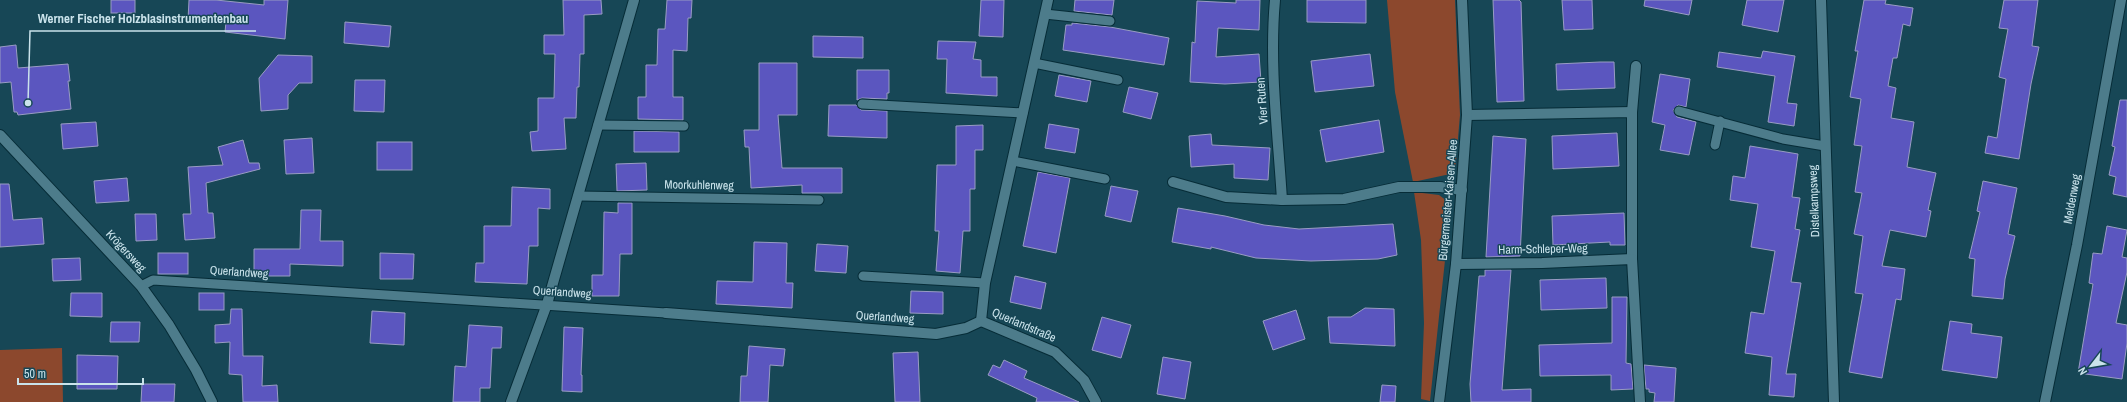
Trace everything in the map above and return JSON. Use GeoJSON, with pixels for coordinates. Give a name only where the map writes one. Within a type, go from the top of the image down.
{"type":"FeatureCollection","features":[{"type":"Feature","properties":{"kind":"street"},"geometry":{"type":"LineString","coordinates":[[511,402],[547,304],[634,0]]}},
{"type":"Feature","properties":{"kind":"street","name":"Querlandstraße"},"geometry":{"type":"LineString","coordinates":[[1048,0],[985,283],[980,321],[1055,352],[1084,380],[1096,402]]}},
{"type":"Feature","properties":{"kind":"street","name":"Vier Ruten"},"geometry":{"type":"LineString","coordinates":[[1275,0],[1273,24],[1274,80],[1282,200]]}},
{"type":"Feature","properties":{"kind":"street","name":"Bürgermeister-Kaisen-Allee"},"geometry":{"type":"LineString","coordinates":[[1439,402],[1456,264],[1467,115],[1462,0]]}},
{"type":"Feature","properties":{"kind":"street","name":"Distelkampsweg"},"geometry":{"type":"LineString","coordinates":[[1821,0],[1834,402]]}},
{"type":"Feature","properties":{"kind":"street","name":"Meldenweg"},"geometry":{"type":"LineString","coordinates":[[2045,402],[2076,245],[2121,0]]}},
{"type":"Feature","properties":{"kind":"street"},"geometry":{"type":"LineString","coordinates":[[1636,66],[1632,112],[1632,259],[1640,402]]}},
{"type":"Feature","properties":{"kind":"street"},"geometry":{"type":"LineString","coordinates":[[1467,115],[1632,112]]}},
{"type":"Feature","properties":{"kind":"street","name":"Krögersweg"},"geometry":{"type":"LineString","coordinates":[[0,135],[141,286],[177,338],[196,370],[212,402]]}},
{"type":"Feature","properties":{"kind":"street"},"geometry":{"type":"LineString","coordinates":[[1173,182],[1226,197],[1282,200],[1344,199],[1399,187],[1440,187],[1462,190]]}},
{"type":"Feature","properties":{"kind":"street","name":"Harm-Schleper-Weg"},"geometry":{"type":"LineString","coordinates":[[1456,264],[1542,264],[1632,259]]}},
{"type":"Feature","properties":{"kind":"street","name":"Querlandweg"},"geometry":{"type":"LineString","coordinates":[[666,313],[936,334],[966,328],[980,321]]}},
{"type":"Feature","properties":{"kind":"lane"},"geometry":{"type":"LineString","coordinates":[[1045,14],[1110,22]]}},
{"type":"Feature","properties":{"kind":"lane"},"geometry":{"type":"LineString","coordinates":[[1034,63],[1118,80]]}},
{"type":"Feature","properties":{"kind":"lane"},"geometry":{"type":"LineString","coordinates":[[862,104],[1023,113]]}},
{"type":"Feature","properties":{"kind":"lane"},"geometry":{"type":"LineString","coordinates":[[1679,111],[1783,139],[1825,146]]}},
{"type":"Feature","properties":{"kind":"lane"},"geometry":{"type":"LineString","coordinates":[[1715,146],[1720,121]]}},
{"type":"Feature","properties":{"kind":"lane"},"geometry":{"type":"LineString","coordinates":[[598,125],[684,126]]}},
{"type":"Feature","properties":{"kind":"lane"},"geometry":{"type":"LineString","coordinates":[[1013,161],[1106,179]]}},
{"type":"Feature","properties":{"kind":"lane","name":"Moorkuhlenweg"},"geometry":{"type":"LineString","coordinates":[[578,196],[820,200]]}},
{"type":"Feature","properties":{"kind":"lane"},"geometry":{"type":"LineString","coordinates":[[863,276],[985,283]]}},
{"type":"Feature","properties":{"kind":"lane","name":"Querlandweg"},"geometry":{"type":"LineString","coordinates":[[141,286],[153,280],[547,304],[666,313]]}},
{"type":"Feature","properties":{"kind":"shaded area"},"geometry":{"type":"Polygon","coordinates":[[[1387,0],[1455,0],[1460,115],[1455,173],[1413,182],[1395,92],[1387,0]]]}},
{"type":"Feature","properties":{"kind":"shaded area"},"geometry":{"type":"Polygon","coordinates":[[[1414,192],[1439,195],[1451,204],[1430,401],[1421,399],[1424,323],[1421,240],[1414,192]]]}},
{"type":"Feature","properties":{"kind":"shaded area"},"geometry":{"type":"Polygon","coordinates":[[[62,348],[63,402],[0,402],[0,350],[62,348]]]}},
{"type":"Feature","properties":{"kind":"building"},"geometry":{"type":"Polygon","coordinates":[[[111,0],[135,0],[135,13],[111,13],[111,0]]]}},
{"type":"Feature","properties":{"kind":"building"},"geometry":{"type":"Polygon","coordinates":[[[189,0],[216,0],[264,5],[264,0],[288,0],[285,39],[225,32],[226,22],[188,20],[189,0]]]}},
{"type":"Feature","properties":{"kind":"building"},"geometry":{"type":"Polygon","coordinates":[[[563,0],[601,0],[602,14],[584,15],[584,54],[580,54],[576,118],[564,118],[566,149],[532,151],[530,132],[538,131],[538,98],[554,98],[555,54],[544,54],[544,35],[564,35],[563,0]]]}},
{"type":"Feature","properties":{"kind":"building"},"geometry":{"type":"Polygon","coordinates":[[[667,0],[692,0],[691,18],[688,18],[687,51],[673,50],[673,97],[683,97],[683,120],[638,119],[638,97],[646,97],[646,65],[657,65],[658,29],[665,29],[667,0]]]}},
{"type":"Feature","properties":{"kind":"building"},"geometry":{"type":"Polygon","coordinates":[[[981,0],[1004,0],[1003,37],[979,36],[981,0]]]}},
{"type":"Feature","properties":{"kind":"building"},"geometry":{"type":"Polygon","coordinates":[[[1075,0],[1114,0],[1112,15],[1074,11],[1075,0]]]}},
{"type":"Feature","properties":{"kind":"building"},"geometry":{"type":"Polygon","coordinates":[[[1236,0],[1260,0],[1259,30],[1218,28],[1216,57],[1259,54],[1261,82],[1225,84],[1190,82],[1192,42],[1195,43],[1197,1],[1236,3],[1236,0]]]}},
{"type":"Feature","properties":{"kind":"building"},"geometry":{"type":"Polygon","coordinates":[[[1307,0],[1366,0],[1366,23],[1307,22],[1307,0]]]}},
{"type":"Feature","properties":{"kind":"building"},"geometry":{"type":"Polygon","coordinates":[[[1493,0],[1519,0],[1521,2],[1524,101],[1497,102],[1493,0]]]}},
{"type":"Feature","properties":{"kind":"building"},"geometry":{"type":"Polygon","coordinates":[[[1562,0],[1592,0],[1593,29],[1564,30],[1562,0]]]}},
{"type":"Feature","properties":{"kind":"building"},"geometry":{"type":"Polygon","coordinates":[[[1645,0],[1692,0],[1689,15],[1644,6],[1645,0]]]}},
{"type":"Feature","properties":{"kind":"building"},"geometry":{"type":"Polygon","coordinates":[[[1747,0],[1784,0],[1778,32],[1742,25],[1747,0]]]}},
{"type":"Feature","properties":{"kind":"building"},"geometry":{"type":"Polygon","coordinates":[[[1864,0],[1886,0],[1885,4],[1913,8],[1910,26],[1903,24],[1897,58],[1893,58],[1888,86],[1896,88],[1891,118],[1914,122],[1907,167],[1936,173],[1928,210],[1931,211],[1926,237],[1890,230],[1882,266],[1905,269],[1901,300],[1896,299],[1882,378],[1849,372],[1863,294],[1855,293],[1863,236],[1854,234],[1862,193],[1855,192],[1862,146],[1854,145],[1861,99],[1850,97],[1858,51],[1855,51],[1864,0]]]}},
{"type":"Feature","properties":{"kind":"building"},"geometry":{"type":"Polygon","coordinates":[[[2004,0],[2038,0],[2032,46],[2039,47],[2031,84],[2019,159],[1985,153],[1988,136],[1997,138],[2006,79],[1999,77],[2008,29],[1999,28],[2004,0]]]}},
{"type":"Feature","properties":{"kind":"building"},"geometry":{"type":"Polygon","coordinates":[[[345,22],[391,26],[389,47],[344,43],[345,22]]]}},
{"type":"Feature","properties":{"kind":"building"},"geometry":{"type":"Polygon","coordinates":[[[1072,23],[1110,27],[1169,38],[1164,65],[1063,50],[1066,25],[1072,25],[1072,23]]]}},
{"type":"Feature","properties":{"kind":"building"},"geometry":{"type":"Polygon","coordinates":[[[813,36],[863,37],[863,58],[813,57],[813,36]]]}},
{"type":"Feature","properties":{"kind":"building"},"geometry":{"type":"Polygon","coordinates":[[[938,41],[976,42],[973,59],[981,60],[981,77],[997,77],[997,96],[946,93],[947,59],[937,59],[938,41]]]}},
{"type":"Feature","properties":{"kind":"building"},"geometry":{"type":"Polygon","coordinates":[[[16,45],[18,68],[68,64],[71,109],[18,115],[17,112],[14,112],[11,82],[0,83],[0,47],[16,45]]]}},
{"type":"Feature","properties":{"kind":"building"},"geometry":{"type":"Polygon","coordinates":[[[1763,51],[1795,56],[1787,103],[1797,104],[1794,126],[1768,122],[1775,76],[1717,67],[1719,52],[1761,58],[1763,51]]]}},
{"type":"Feature","properties":{"kind":"building"},"geometry":{"type":"Polygon","coordinates":[[[1370,54],[1374,86],[1315,92],[1311,61],[1370,54]]]}},
{"type":"Feature","properties":{"kind":"building"},"geometry":{"type":"Polygon","coordinates":[[[278,55],[312,56],[312,83],[299,83],[288,95],[288,109],[261,111],[259,78],[278,55]]]}},
{"type":"Feature","properties":{"kind":"building"},"geometry":{"type":"Polygon","coordinates":[[[1614,62],[1615,88],[1557,90],[1556,64],[1614,62]]]}},
{"type":"Feature","properties":{"kind":"building"},"geometry":{"type":"Polygon","coordinates":[[[759,63],[797,63],[797,115],[778,115],[782,168],[842,168],[842,193],[802,193],[802,185],[751,188],[749,147],[745,147],[744,130],[759,130],[759,63]]]}},
{"type":"Feature","properties":{"kind":"building"},"geometry":{"type":"Polygon","coordinates":[[[857,70],[889,70],[889,93],[887,93],[887,99],[862,98],[857,100],[857,70]]]}},
{"type":"Feature","properties":{"kind":"building"},"geometry":{"type":"Polygon","coordinates":[[[1660,74],[1690,79],[1686,107],[1678,105],[1673,110],[1677,117],[1696,122],[1689,155],[1660,150],[1665,125],[1652,122],[1660,74]]]}},
{"type":"Feature","properties":{"kind":"building"},"geometry":{"type":"Polygon","coordinates":[[[1059,75],[1091,81],[1087,102],[1055,96],[1059,75]]]}},
{"type":"Feature","properties":{"kind":"building"},"geometry":{"type":"Polygon","coordinates":[[[355,80],[385,80],[384,112],[354,111],[355,80]]]}},
{"type":"Feature","properties":{"kind":"building"},"geometry":{"type":"Polygon","coordinates":[[[1129,87],[1158,93],[1151,119],[1123,112],[1129,87]]]}},
{"type":"Feature","properties":{"kind":"building"},"geometry":{"type":"Polygon","coordinates":[[[2120,100],[2127,100],[2127,197],[2113,194],[2116,177],[2109,175],[2115,147],[2112,146],[2120,100]]]}},
{"type":"Feature","properties":{"kind":"building"},"geometry":{"type":"Polygon","coordinates":[[[829,105],[856,105],[861,110],[887,111],[887,138],[828,136],[829,105]]]}},
{"type":"Feature","properties":{"kind":"building"},"geometry":{"type":"Polygon","coordinates":[[[1379,120],[1384,152],[1326,162],[1320,130],[1379,120]]]}},
{"type":"Feature","properties":{"kind":"building"},"geometry":{"type":"Polygon","coordinates":[[[96,122],[98,146],[63,149],[61,124],[96,122]]]}},
{"type":"Feature","properties":{"kind":"building"},"geometry":{"type":"Polygon","coordinates":[[[1049,124],[1079,129],[1075,153],[1045,148],[1049,124]]]}},
{"type":"Feature","properties":{"kind":"building"},"geometry":{"type":"Polygon","coordinates":[[[983,125],[983,150],[975,150],[975,189],[970,189],[970,231],[963,231],[960,273],[936,271],[939,231],[935,231],[937,165],[956,165],[956,126],[983,125]]]}},
{"type":"Feature","properties":{"kind":"building"},"geometry":{"type":"Polygon","coordinates":[[[634,131],[679,132],[679,152],[634,152],[634,131]]]}},
{"type":"Feature","properties":{"kind":"building"},"geometry":{"type":"Polygon","coordinates":[[[1617,133],[1619,166],[1553,169],[1552,136],[1617,133]]]}},
{"type":"Feature","properties":{"kind":"building"},"geometry":{"type":"Polygon","coordinates":[[[1211,134],[1212,145],[1270,148],[1268,180],[1234,178],[1234,164],[1191,167],[1189,136],[1211,134]]]}},
{"type":"Feature","properties":{"kind":"building"},"geometry":{"type":"Polygon","coordinates":[[[1493,136],[1526,139],[1520,256],[1486,257],[1493,136]]]}},
{"type":"Feature","properties":{"kind":"building"},"geometry":{"type":"Polygon","coordinates":[[[312,138],[314,173],[286,174],[284,140],[312,138]]]}},
{"type":"Feature","properties":{"kind":"building"},"geometry":{"type":"Polygon","coordinates":[[[243,140],[249,163],[259,163],[260,169],[206,183],[208,213],[213,213],[215,238],[185,240],[183,214],[191,214],[188,167],[223,165],[218,147],[243,140]]]}},
{"type":"Feature","properties":{"kind":"building"},"geometry":{"type":"Polygon","coordinates":[[[377,142],[412,142],[412,170],[377,170],[377,142]]]}},
{"type":"Feature","properties":{"kind":"building"},"geometry":{"type":"Polygon","coordinates":[[[1750,146],[1798,154],[1792,197],[1800,198],[1795,229],[1800,230],[1791,282],[1801,283],[1786,374],[1796,374],[1794,397],[1769,395],[1772,357],[1745,353],[1751,312],[1764,314],[1775,251],[1751,247],[1758,204],[1730,200],[1733,176],[1745,178],[1750,146]]]}},
{"type":"Feature","properties":{"kind":"building"},"geometry":{"type":"Polygon","coordinates":[[[646,163],[647,190],[617,191],[616,164],[646,163]]]}},
{"type":"Feature","properties":{"kind":"building"},"geometry":{"type":"Polygon","coordinates":[[[1038,172],[1070,178],[1056,253],[1023,246],[1038,172]]]}},
{"type":"Feature","properties":{"kind":"building"},"geometry":{"type":"Polygon","coordinates":[[[127,178],[129,201],[96,203],[94,181],[127,178]]]}},
{"type":"Feature","properties":{"kind":"building"},"geometry":{"type":"Polygon","coordinates":[[[1983,181],[2017,188],[2008,234],[2015,236],[2005,279],[2003,299],[1972,296],[1975,259],[1969,258],[1980,212],[1977,211],[1983,181]]]}},
{"type":"Feature","properties":{"kind":"building"},"geometry":{"type":"Polygon","coordinates":[[[0,184],[9,184],[13,220],[42,218],[44,244],[0,247],[0,184]]]}},
{"type":"Feature","properties":{"kind":"building"},"geometry":{"type":"Polygon","coordinates":[[[1111,186],[1138,191],[1131,222],[1105,216],[1111,186]]]}},
{"type":"Feature","properties":{"kind":"building"},"geometry":{"type":"Polygon","coordinates":[[[512,187],[550,189],[550,209],[538,208],[538,246],[529,246],[527,284],[475,282],[476,263],[484,263],[484,226],[511,226],[512,187]]]}},
{"type":"Feature","properties":{"kind":"building"},"geometry":{"type":"Polygon","coordinates":[[[618,203],[632,203],[632,254],[620,254],[619,296],[592,296],[592,275],[603,275],[604,212],[618,213],[618,203]]]}},
{"type":"Feature","properties":{"kind":"building"},"geometry":{"type":"Polygon","coordinates":[[[1178,208],[1225,216],[1264,225],[1299,229],[1393,224],[1397,255],[1378,259],[1311,261],[1256,258],[1211,247],[1211,249],[1172,242],[1178,208]]]}},
{"type":"Feature","properties":{"kind":"building"},"geometry":{"type":"Polygon","coordinates":[[[301,210],[321,210],[320,241],[343,241],[343,266],[290,264],[290,276],[254,276],[254,249],[300,249],[301,210]]]}},
{"type":"Feature","properties":{"kind":"building"},"geometry":{"type":"Polygon","coordinates":[[[1624,213],[1625,245],[1610,245],[1610,242],[1553,245],[1552,216],[1624,213]]]}},
{"type":"Feature","properties":{"kind":"building"},"geometry":{"type":"Polygon","coordinates":[[[135,214],[156,214],[157,240],[136,241],[135,214]]]}},
{"type":"Feature","properties":{"kind":"building"},"geometry":{"type":"Polygon","coordinates":[[[2107,226],[2127,230],[2122,257],[2127,258],[2127,272],[2116,323],[2127,325],[2127,343],[2122,379],[2078,373],[2093,284],[2089,283],[2093,253],[2102,254],[2107,226]]]}},
{"type":"Feature","properties":{"kind":"building"},"geometry":{"type":"Polygon","coordinates":[[[754,242],[787,243],[786,283],[793,283],[792,308],[716,304],[717,281],[753,282],[754,242]]]}},
{"type":"Feature","properties":{"kind":"building"},"geometry":{"type":"Polygon","coordinates":[[[817,244],[848,246],[846,273],[815,271],[817,244]]]}},
{"type":"Feature","properties":{"kind":"building"},"geometry":{"type":"Polygon","coordinates":[[[158,253],[188,253],[188,274],[158,274],[158,253]]]}},
{"type":"Feature","properties":{"kind":"building"},"geometry":{"type":"Polygon","coordinates":[[[380,253],[414,254],[413,279],[380,279],[380,253]]]}},
{"type":"Feature","properties":{"kind":"building"},"geometry":{"type":"Polygon","coordinates":[[[80,258],[81,280],[53,281],[52,259],[80,258]]]}},
{"type":"Feature","properties":{"kind":"building"},"geometry":{"type":"Polygon","coordinates":[[[1485,270],[1511,270],[1502,390],[1531,389],[1531,402],[1471,402],[1470,384],[1479,276],[1485,276],[1485,270]]]}},
{"type":"Feature","properties":{"kind":"building"},"geometry":{"type":"Polygon","coordinates":[[[1015,276],[1046,283],[1041,309],[1010,302],[1015,276]]]}},
{"type":"Feature","properties":{"kind":"building"},"geometry":{"type":"Polygon","coordinates":[[[1606,278],[1607,308],[1541,310],[1540,280],[1606,278]]]}},
{"type":"Feature","properties":{"kind":"building"},"geometry":{"type":"Polygon","coordinates":[[[911,291],[943,292],[943,314],[910,313],[911,291]]]}},
{"type":"Feature","properties":{"kind":"building"},"geometry":{"type":"Polygon","coordinates":[[[71,293],[102,293],[102,317],[70,316],[71,293]]]}},
{"type":"Feature","properties":{"kind":"building"},"geometry":{"type":"Polygon","coordinates":[[[199,293],[224,293],[224,310],[199,310],[199,293]]]}},
{"type":"Feature","properties":{"kind":"building"},"geometry":{"type":"Polygon","coordinates":[[[1612,297],[1627,297],[1626,363],[1631,364],[1633,389],[1611,390],[1611,375],[1540,376],[1539,345],[1612,343],[1612,297]]]}},
{"type":"Feature","properties":{"kind":"building"},"geometry":{"type":"Polygon","coordinates":[[[1365,308],[1394,309],[1395,346],[1330,343],[1328,317],[1351,317],[1365,308]]]}},
{"type":"Feature","properties":{"kind":"building"},"geometry":{"type":"Polygon","coordinates":[[[231,309],[242,309],[243,356],[263,356],[262,386],[277,385],[278,402],[243,402],[242,375],[229,374],[230,342],[215,343],[215,325],[230,324],[231,309]]]}},
{"type":"Feature","properties":{"kind":"building"},"geometry":{"type":"Polygon","coordinates":[[[1296,310],[1305,339],[1273,350],[1263,321],[1296,310]]]}},
{"type":"Feature","properties":{"kind":"building"},"geometry":{"type":"Polygon","coordinates":[[[372,311],[405,313],[404,345],[370,343],[372,311]]]}},
{"type":"Feature","properties":{"kind":"building"},"geometry":{"type":"Polygon","coordinates":[[[1102,317],[1131,325],[1121,358],[1092,350],[1102,317]]]}},
{"type":"Feature","properties":{"kind":"building"},"geometry":{"type":"Polygon","coordinates":[[[1950,321],[1972,324],[1971,333],[2002,337],[1997,378],[1942,370],[1950,321]]]}},
{"type":"Feature","properties":{"kind":"building"},"geometry":{"type":"Polygon","coordinates":[[[111,322],[140,322],[139,342],[110,342],[111,322]]]}},
{"type":"Feature","properties":{"kind":"building"},"geometry":{"type":"Polygon","coordinates":[[[469,325],[502,327],[501,348],[492,348],[490,388],[480,388],[480,402],[453,402],[455,366],[466,367],[469,325]]]}},
{"type":"Feature","properties":{"kind":"building"},"geometry":{"type":"Polygon","coordinates":[[[564,327],[583,328],[581,375],[582,392],[562,391],[564,327]]]}},
{"type":"Feature","properties":{"kind":"building"},"geometry":{"type":"Polygon","coordinates":[[[749,346],[785,349],[783,366],[770,365],[768,402],[740,402],[741,376],[747,376],[749,346]]]}},
{"type":"Feature","properties":{"kind":"building"},"geometry":{"type":"Polygon","coordinates":[[[918,352],[920,402],[895,402],[893,353],[918,352]]]}},
{"type":"Feature","properties":{"kind":"building"},"geometry":{"type":"Polygon","coordinates":[[[77,355],[118,356],[117,389],[77,389],[77,355]]]}},
{"type":"Feature","properties":{"kind":"building"},"geometry":{"type":"Polygon","coordinates":[[[1163,357],[1191,362],[1185,399],[1157,394],[1163,357]]]}},
{"type":"Feature","properties":{"kind":"building"},"geometry":{"type":"Polygon","coordinates":[[[1004,360],[1027,371],[1024,378],[1079,402],[1036,402],[1037,398],[988,375],[993,365],[1000,368],[1004,360]]]}},
{"type":"Feature","properties":{"kind":"building"},"geometry":{"type":"Polygon","coordinates":[[[1644,365],[1676,368],[1674,402],[1654,402],[1655,393],[1649,392],[1649,389],[1646,389],[1644,365]]]}},
{"type":"Feature","properties":{"kind":"building"},"geometry":{"type":"Polygon","coordinates":[[[142,384],[175,384],[174,402],[141,402],[142,384]]]}},
{"type":"Feature","properties":{"kind":"building"},"geometry":{"type":"Polygon","coordinates":[[[1382,385],[1396,386],[1395,402],[1380,402],[1382,385]]]}},
{"type":"Feature","properties":{"kind":"place","name":"Werner Fischer Holzblasinstrumentenbau"},"geometry":{"type":"Point","coordinates":[28,103]}}]}
